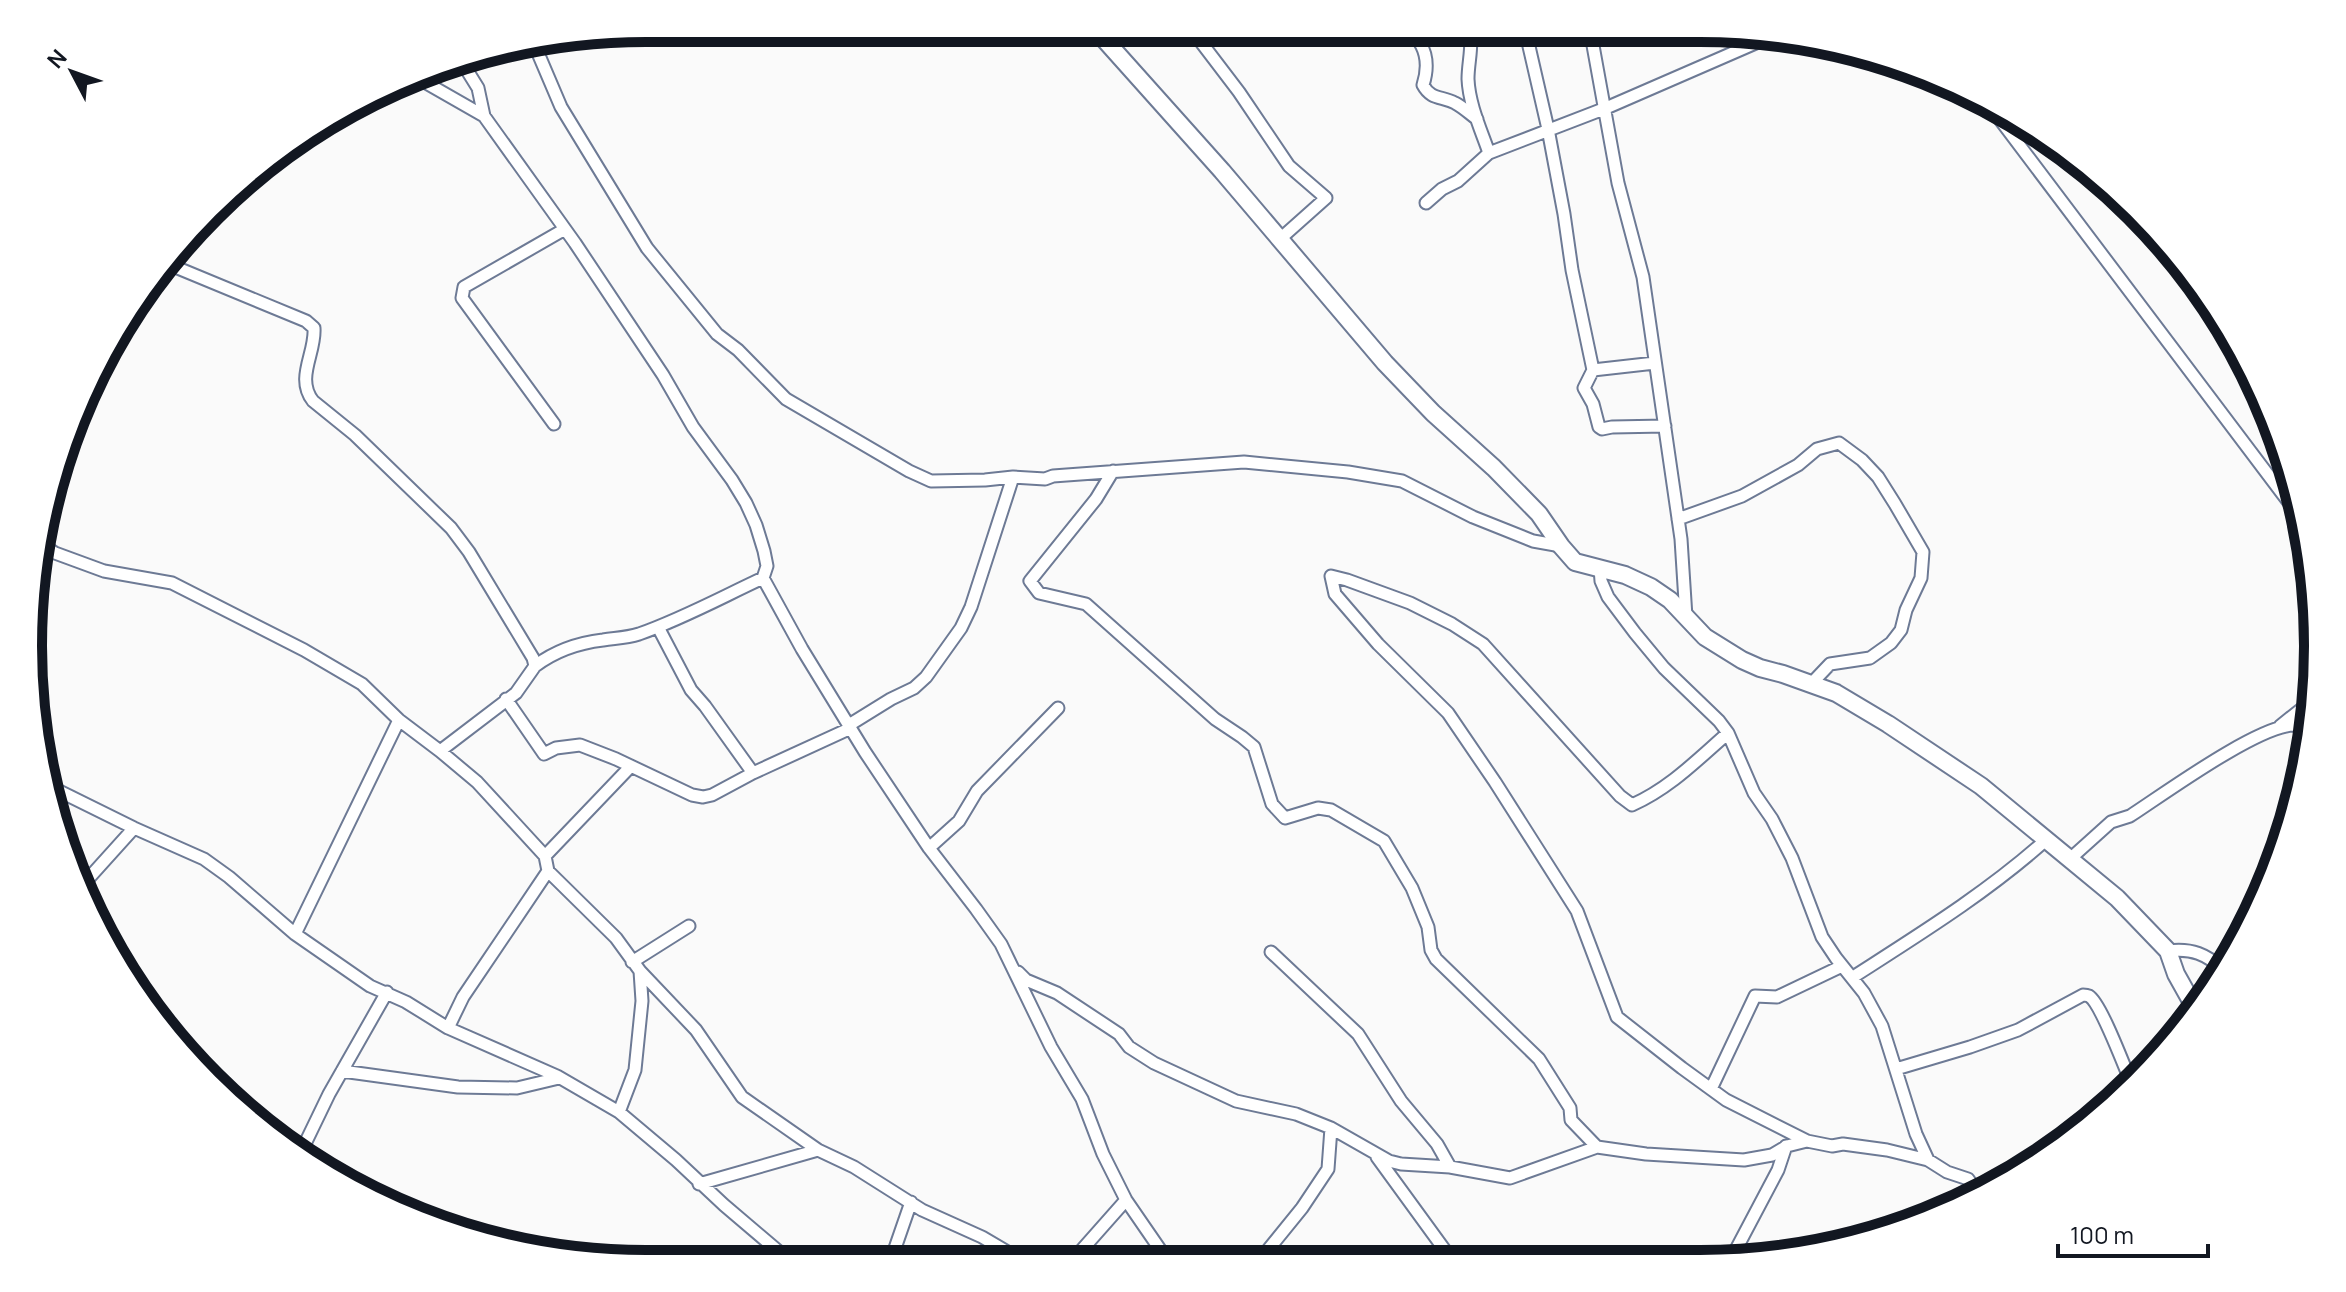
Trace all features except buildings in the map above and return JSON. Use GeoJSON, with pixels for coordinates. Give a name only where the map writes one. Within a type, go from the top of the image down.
{"type":"FeatureCollection","features":[{"type":"Feature","properties":{"kind":"street"},"geometry":{"type":"LineString","coordinates":[[1106,42],[1385,363],[1539,514],[1575,562],[1625,575],[1651,587],[1670,600],[1705,637],[1742,660],[1836,693],[1981,786],[2117,898],[2168,951],[2190,999]]}},
{"type":"Feature","properties":{"kind":"street"},"geometry":{"type":"LineString","coordinates":[[1201,42],[1289,166],[1326,198],[1280,239]]}},
{"type":"Feature","properties":{"kind":"street"},"geometry":{"type":"LineString","coordinates":[[1419,42],[1427,54],[1423,85],[1427,93],[1454,102],[1477,119]]}},
{"type":"Feature","properties":{"kind":"street"},"geometry":{"type":"LineString","coordinates":[[1471,42],[1468,82],[1489,153]]}},
{"type":"Feature","properties":{"kind":"street"},"geometry":{"type":"LineString","coordinates":[[1528,42],[1548,129],[1593,370],[1584,388],[1602,429],[1665,426]]}},
{"type":"Feature","properties":{"kind":"street"},"geometry":{"type":"LineString","coordinates":[[1593,42],[1618,183],[1643,277],[1681,539],[1686,617]]}},
{"type":"Feature","properties":{"kind":"street"},"geometry":{"type":"LineString","coordinates":[[1426,203],[1442,189],[1458,181],[1489,153],[1606,108],[1753,44]]}},
{"type":"Feature","properties":{"kind":"street"},"geometry":{"type":"LineString","coordinates":[[538,52],[561,107],[647,248],[717,334],[738,350],[786,399],[931,481],[1013,477],[1045,479],[1244,462],[1288,465],[1402,481],[1509,532],[1533,541],[1561,546]]}},
{"type":"Feature","properties":{"kind":"street"},"geometry":{"type":"LineString","coordinates":[[440,751],[523,685],[535,666],[550,655],[570,647],[605,639],[618,640],[658,627],[763,578],[767,566],[756,525],[746,503],[565,229],[484,116],[478,88],[467,70]]}},
{"type":"Feature","properties":{"kind":"street"},"geometry":{"type":"LineString","coordinates":[[427,83],[484,116]]}},
{"type":"Feature","properties":{"kind":"street"},"geometry":{"type":"LineString","coordinates":[[2003,124],[2285,497]]}},
{"type":"Feature","properties":{"kind":"street"},"geometry":{"type":"LineString","coordinates":[[554,424],[462,298],[464,287],[565,229]]}},
{"type":"Feature","properties":{"kind":"street"},"geometry":{"type":"LineString","coordinates":[[176,267],[306,321],[314,328],[304,385],[308,394],[451,528],[469,552],[535,666]]}},
{"type":"Feature","properties":{"kind":"street"},"geometry":{"type":"LineString","coordinates":[[1593,370],[1655,363]]}},
{"type":"Feature","properties":{"kind":"street"},"geometry":{"type":"LineString","coordinates":[[1678,519],[1742,496],[1798,465],[1817,449],[1839,443],[1878,477],[1923,552],[1921,578],[1906,610],[1901,630],[1891,643],[1870,658],[1830,664],[1811,684]]}},
{"type":"Feature","properties":{"kind":"street"},"geometry":{"type":"LineString","coordinates":[[1113,471],[1096,499],[1030,581],[1039,593],[1086,604],[1215,719],[1254,747],[1272,804],[1285,818],[1318,808],[1331,810],[1384,841],[1412,888],[1428,927],[1431,950],[1436,959],[1539,1059],[1570,1108],[1571,1120],[1597,1147]]}},
{"type":"Feature","properties":{"kind":"street"},"geometry":{"type":"LineString","coordinates":[[506,699],[544,754],[556,748],[580,745],[692,795],[712,795],[850,727],[891,699],[914,688],[926,677],[961,628],[971,607],[1013,477]]}},
{"type":"Feature","properties":{"kind":"street"},"geometry":{"type":"LineString","coordinates":[[50,550],[104,571],[172,583],[304,650],[362,684],[399,720],[477,782],[545,856],[548,871],[616,938],[636,966],[696,1030],[742,1097],[818,1150],[854,1167],[922,1210],[1004,1250]]}},
{"type":"Feature","properties":{"kind":"street"},"geometry":{"type":"LineString","coordinates":[[1600,568],[1601,581],[1608,597],[1635,633],[1664,668],[1728,733],[1754,793],[1772,819],[1792,858],[1822,937],[1853,977],[1882,1026],[1916,1134],[1928,1160]]}},
{"type":"Feature","properties":{"kind":"street"},"geometry":{"type":"LineString","coordinates":[[1728,733],[1677,779],[1654,796],[1632,805],[1620,796],[1483,644],[1410,603],[1331,576],[1335,594],[1378,644],[1448,713],[1495,782],[1577,911],[1617,1017],[1711,1089],[1739,1107],[1807,1141],[1887,1150],[1928,1160],[1947,1172],[1968,1179],[1972,1185]]}},
{"type":"Feature","properties":{"kind":"street"},"geometry":{"type":"LineString","coordinates":[[763,578],[850,727],[929,848],[1001,944],[1051,1047],[1082,1099],[1103,1154],[1126,1200],[1160,1250]]}},
{"type":"Feature","properties":{"kind":"street"},"geometry":{"type":"LineString","coordinates":[[658,627],[691,690],[753,773]]}},
{"type":"Feature","properties":{"kind":"street"},"geometry":{"type":"LineString","coordinates":[[929,848],[959,821],[977,791],[1058,708]]}},
{"type":"Feature","properties":{"kind":"street"},"geometry":{"type":"LineString","coordinates":[[2071,858],[2111,822],[2130,816],[2225,755],[2278,728],[2301,710]]}},
{"type":"Feature","properties":{"kind":"street"},"geometry":{"type":"LineString","coordinates":[[295,934],[399,720]]}},
{"type":"Feature","properties":{"kind":"street"},"geometry":{"type":"LineString","coordinates":[[2278,728],[2299,726]]}},
{"type":"Feature","properties":{"kind":"street"},"geometry":{"type":"LineString","coordinates":[[545,856],[631,766]]}},
{"type":"Feature","properties":{"kind":"street"},"geometry":{"type":"LineString","coordinates":[[61,792],[204,859],[295,934],[370,986],[387,992],[448,1028],[559,1078],[619,1112],[777,1250]]}},
{"type":"Feature","properties":{"kind":"street"},"geometry":{"type":"LineString","coordinates":[[89,878],[134,828]]}},
{"type":"Feature","properties":{"kind":"street"},"geometry":{"type":"LineString","coordinates":[[1853,977],[1970,899],[2047,839]]}},
{"type":"Feature","properties":{"kind":"street"},"geometry":{"type":"LineString","coordinates":[[448,1028],[463,997],[548,871]]}},
{"type":"Feature","properties":{"kind":"street"},"geometry":{"type":"LineString","coordinates":[[636,966],[689,926]]}},
{"type":"Feature","properties":{"kind":"street"},"geometry":{"type":"LineString","coordinates":[[2168,951],[2186,949],[2205,955],[2214,962]]}},
{"type":"Feature","properties":{"kind":"street"},"geometry":{"type":"LineString","coordinates":[[1271,952],[1358,1034],[1401,1101],[1437,1144],[1450,1167]]}},
{"type":"Feature","properties":{"kind":"street"},"geometry":{"type":"LineString","coordinates":[[619,1112],[635,1070],[642,1001],[636,966]]}},
{"type":"Feature","properties":{"kind":"street"},"geometry":{"type":"LineString","coordinates":[[1012,966],[1026,980],[1057,993],[1119,1034],[1129,1047],[1154,1063],[1236,1101],[1296,1114],[1331,1128],[1389,1161],[1401,1164],[1450,1167],[1510,1178],[1597,1147],[1646,1154],[1744,1160],[1772,1155],[1787,1146],[1807,1141]]}},
{"type":"Feature","properties":{"kind":"street"},"geometry":{"type":"LineString","coordinates":[[1711,1089],[1755,996],[1777,997],[1842,966]]}},
{"type":"Feature","properties":{"kind":"street"},"geometry":{"type":"LineString","coordinates":[[305,1144],[387,992]]}},
{"type":"Feature","properties":{"kind":"street"},"geometry":{"type":"LineString","coordinates":[[1896,1069],[2018,1030],[2083,995],[2094,1002],[2127,1073]]}},
{"type":"Feature","properties":{"kind":"street"},"geometry":{"type":"LineString","coordinates":[[342,1071],[458,1087],[517,1088],[559,1078]]}},
{"type":"Feature","properties":{"kind":"street"},"geometry":{"type":"LineString","coordinates":[[1268,1250],[1328,1169],[1331,1128]]}},
{"type":"Feature","properties":{"kind":"street"},"geometry":{"type":"LineString","coordinates":[[1733,1249],[1778,1170],[1787,1146]]}},
{"type":"Feature","properties":{"kind":"street"},"geometry":{"type":"LineString","coordinates":[[699,1184],[818,1150]]}},
{"type":"Feature","properties":{"kind":"street"},"geometry":{"type":"LineString","coordinates":[[1373,1152],[1445,1250]]}},
{"type":"Feature","properties":{"kind":"street"},"geometry":{"type":"LineString","coordinates":[[1082,1250],[1126,1200]]}},
{"type":"Feature","properties":{"kind":"street"},"geometry":{"type":"LineString","coordinates":[[894,1250],[911,1202]]}}]}
